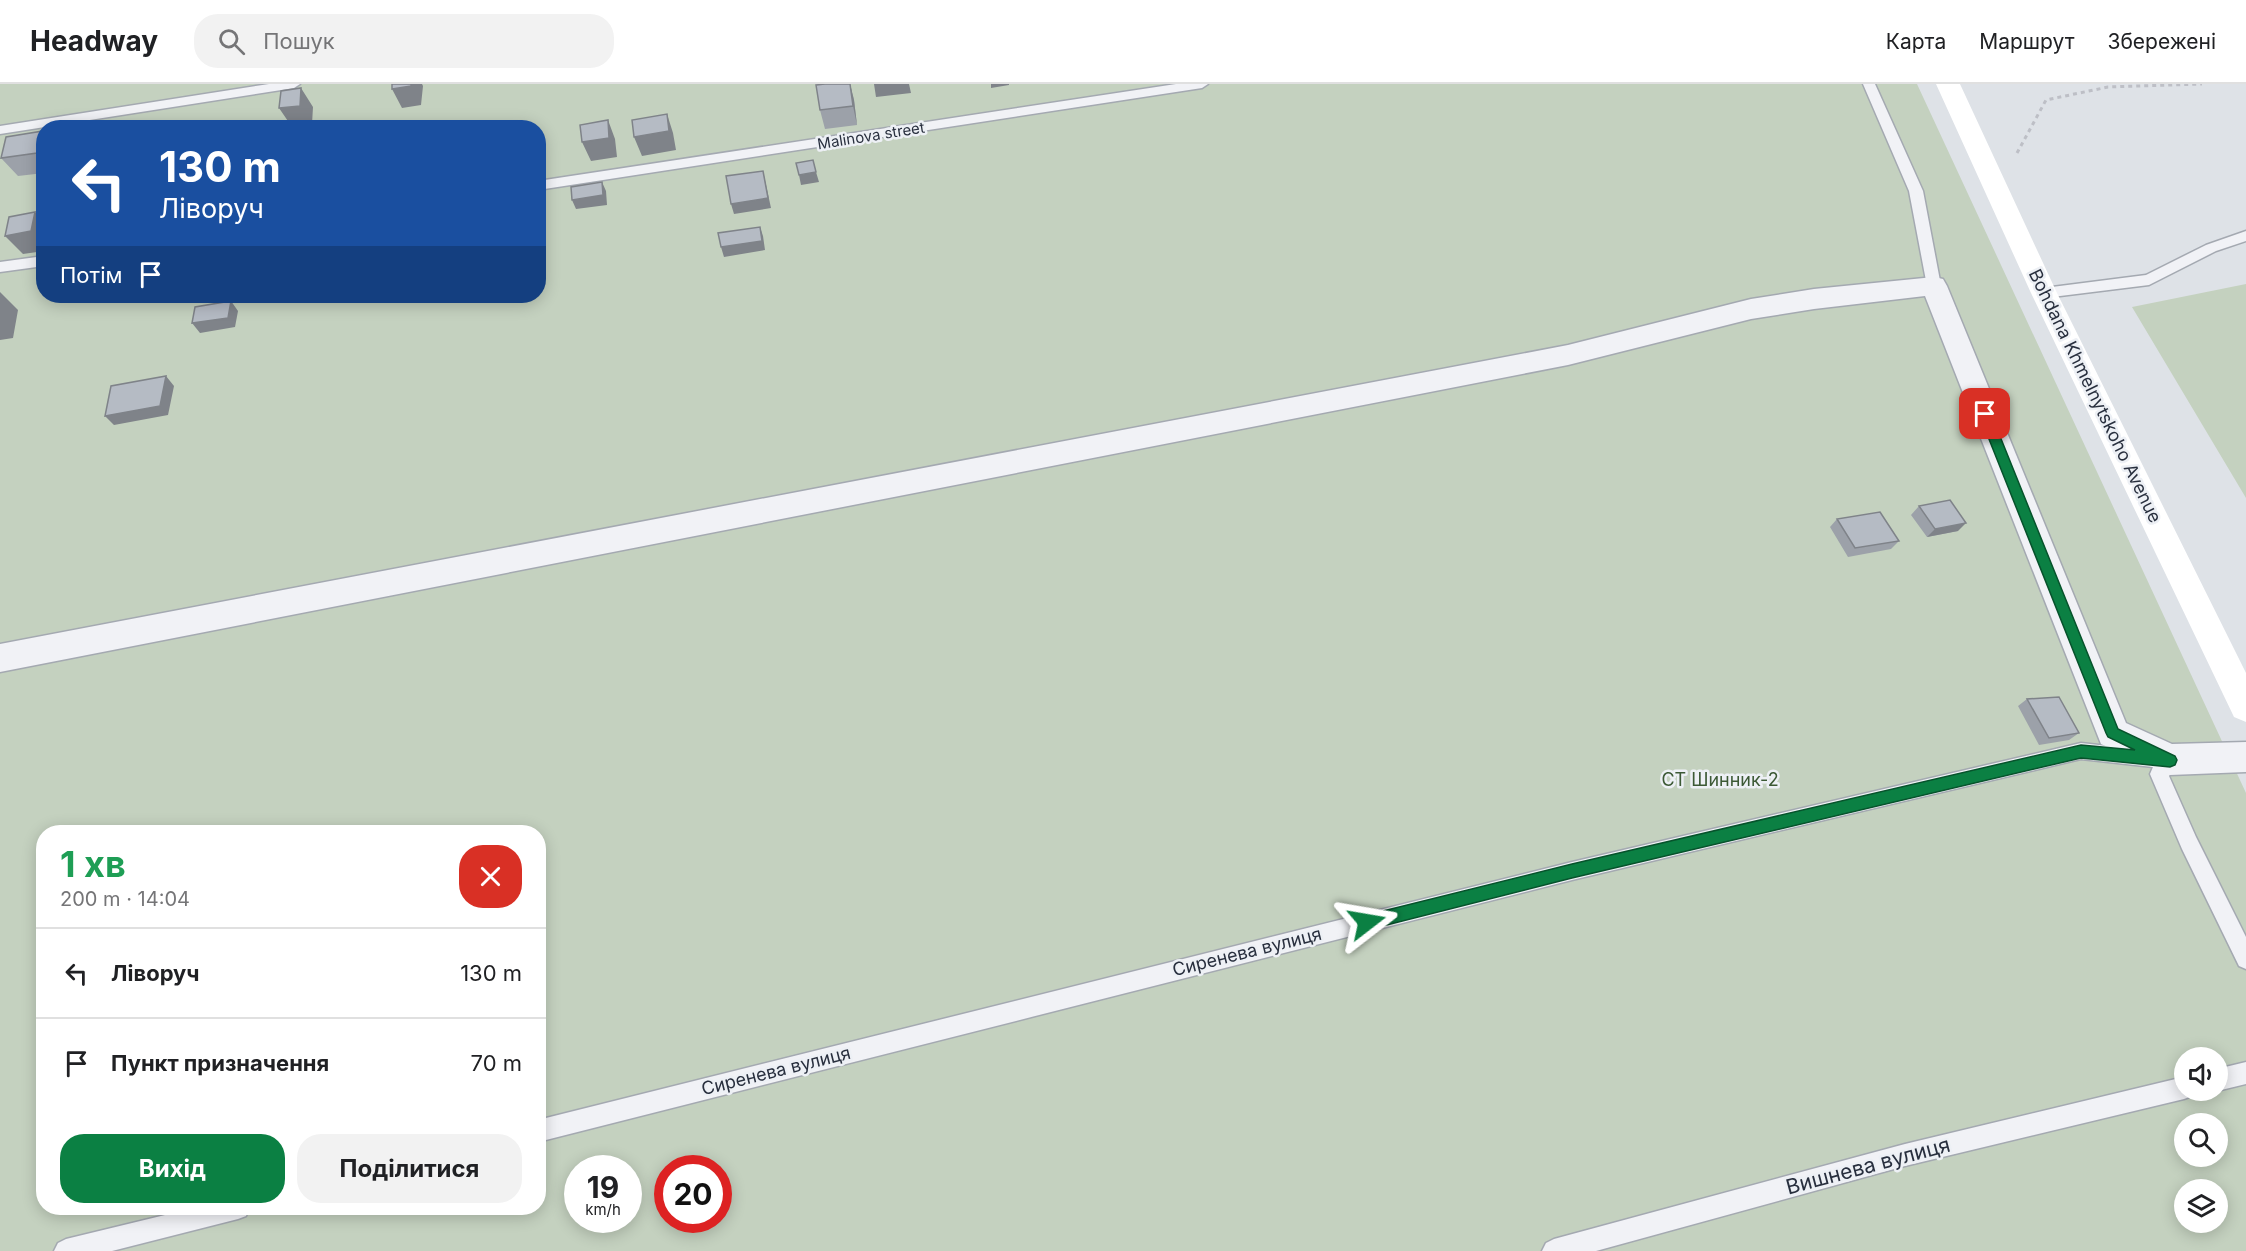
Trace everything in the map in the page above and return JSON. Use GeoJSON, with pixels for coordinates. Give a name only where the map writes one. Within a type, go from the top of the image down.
{"type":"FeatureCollection","features":[{"type":"Feature","properties":{"kind":"main road","name":"Bohdana Khmelnytskoho Avenue"},"geometry":{"type":"LineString","coordinates":[[1948,84],[2044,293],[2246,707]]}},
{"type":"Feature","properties":{"kind":"street"},"geometry":{"type":"LineString","coordinates":[[0,658],[1568,355],[1751,309],[1814,299],[1934,286],[2113,733],[2170,760],[2246,757]]}},
{"type":"Feature","properties":{"kind":"lane"},"geometry":{"type":"LineString","coordinates":[[64,120],[294,84]]}},
{"type":"Feature","properties":{"kind":"lane","name":"Malinova street"},"geometry":{"type":"LineString","coordinates":[[546,185],[1202,84]]}},
{"type":"Feature","properties":{"kind":"lane"},"geometry":{"type":"LineString","coordinates":[[1869,84],[1916,191],[1934,286]]}},
{"type":"Feature","properties":{"kind":"lane"},"geometry":{"type":"LineString","coordinates":[[0,130],[36,124]]}},
{"type":"Feature","properties":{"kind":"lane"},"geometry":{"type":"LineString","coordinates":[[2044,293],[2149,280],[2211,248],[2246,236]]}},
{"type":"Feature","properties":{"kind":"lane"},"geometry":{"type":"LineString","coordinates":[[0,267],[36,262]]}},
{"type":"Feature","properties":{"kind":"lane","name":"Сиренева вулиця"},"geometry":{"type":"LineString","coordinates":[[546,1129],[1572,871],[2081,751],[2170,760]]}},
{"type":"Feature","properties":{"kind":"lane"},"geometry":{"type":"LineString","coordinates":[[2170,760],[2159,774],[2189,843],[2246,959]]}},
{"type":"Feature","properties":{"kind":"lane"},"geometry":{"type":"LineString","coordinates":[[2228,1077],[2246,1073]]}},
{"type":"Feature","properties":{"kind":"lane","name":"Вишнева вулиця"},"geometry":{"type":"LineString","coordinates":[[1554,1251],[1905,1155],[2174,1090]]}},
{"type":"Feature","properties":{"kind":"lane"},"geometry":{"type":"LineString","coordinates":[[66,1251],[210,1215]]}},
{"type":"Feature","properties":{"kind":"path"},"geometry":{"type":"LineString","coordinates":[[1985,163],[2015,156],[2046,100],[2108,87],[2202,84]]}},
{"type":"Feature","properties":{"kind":"green space","name":"СТ Шинник-2"},"geometry":{"type":"Polygon","coordinates":[[[0,84],[1917,84],[2246,793],[2246,1251],[0,1251],[0,84]]]}},
{"type":"Feature","properties":{"kind":"green space"},"geometry":{"type":"Polygon","coordinates":[[[2246,284],[2246,498],[2132,307],[2246,284]]]}},
{"type":"Feature","properties":{"kind":"building"},"geometry":{"type":"Polygon","coordinates":[[[392,84],[411,84],[411,86],[392,89],[392,84]]]}},
{"type":"Feature","properties":{"kind":"building"},"geometry":{"type":"Polygon","coordinates":[[[850,84],[853,106],[820,110],[816,85],[850,84]]]}},
{"type":"Feature","properties":{"kind":"building"},"geometry":{"type":"Polygon","coordinates":[[[301,88],[300,106],[279,108],[281,91],[301,88]]]}},
{"type":"Feature","properties":{"kind":"building"},"geometry":{"type":"Polygon","coordinates":[[[667,114],[669,131],[634,137],[632,120],[667,114]]]}},
{"type":"Feature","properties":{"kind":"building"},"geometry":{"type":"Polygon","coordinates":[[[608,120],[609,138],[582,142],[580,125],[608,120]]]}},
{"type":"Feature","properties":{"kind":"building"},"geometry":{"type":"Polygon","coordinates":[[[36,132],[36,153],[1,158],[6,137],[36,132]]]}},
{"type":"Feature","properties":{"kind":"building"},"geometry":{"type":"Polygon","coordinates":[[[813,160],[816,172],[799,175],[796,163],[813,160]]]}},
{"type":"Feature","properties":{"kind":"building"},"geometry":{"type":"Polygon","coordinates":[[[763,171],[768,198],[731,204],[726,176],[763,171]]]}},
{"type":"Feature","properties":{"kind":"building"},"geometry":{"type":"Polygon","coordinates":[[[602,182],[603,195],[572,200],[571,187],[602,182]]]}},
{"type":"Feature","properties":{"kind":"building"},"geometry":{"type":"Polygon","coordinates":[[[35,212],[31,231],[5,236],[9,217],[35,212]]]}},
{"type":"Feature","properties":{"kind":"building"},"geometry":{"type":"Polygon","coordinates":[[[760,227],[762,241],[721,247],[718,233],[760,227]]]}},
{"type":"Feature","properties":{"kind":"building"},"geometry":{"type":"Polygon","coordinates":[[[231,303],[228,318],[192,323],[195,307],[231,303]]]}},
{"type":"Feature","properties":{"kind":"building"},"geometry":{"type":"Polygon","coordinates":[[[166,376],[160,406],[105,416],[111,386],[166,376]]]}},
{"type":"Feature","properties":{"kind":"building"},"geometry":{"type":"Polygon","coordinates":[[[1950,500],[1966,523],[1935,529],[1919,506],[1950,500]]]}},
{"type":"Feature","properties":{"kind":"building"},"geometry":{"type":"Polygon","coordinates":[[[1880,512],[1899,541],[1855,548],[1837,519],[1880,512]]]}},
{"type":"Feature","properties":{"kind":"building"},"geometry":{"type":"Polygon","coordinates":[[[2059,697],[2079,733],[2049,738],[2027,699],[2059,697]]]}},
{"type":"Feature","properties":{"kind":"route"},"geometry":{"type":"LineString","coordinates":[[1367,922],[1572,871],[2081,751],[2170,760],[2113,733],[1985,414]]}}]}
